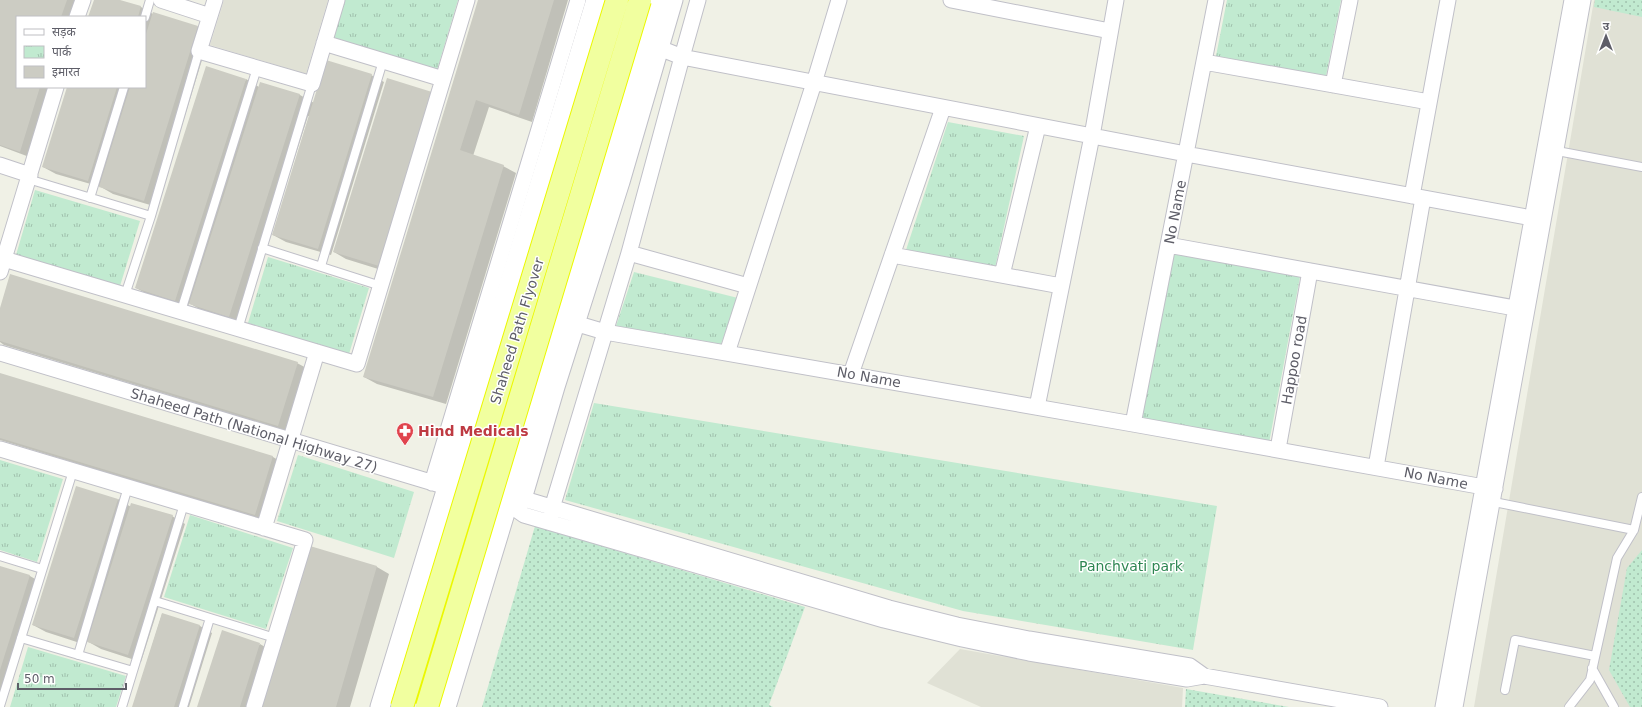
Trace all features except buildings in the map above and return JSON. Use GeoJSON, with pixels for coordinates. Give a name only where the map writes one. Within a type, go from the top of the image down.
{"type":"FeatureCollection","features":[{"type":"Feature","properties":{"kind":"highway","name":"Shaheed Path Flyover"},"geometry":{"type":"LineString","coordinates":[[402,707],[617,0]]}},
{"type":"Feature","properties":{"kind":"highway","name":"Shaheed Path Flyover"},"geometry":{"type":"LineString","coordinates":[[427,707],[640,0]]}},
{"type":"Feature","properties":{"kind":"street"},"geometry":{"type":"LineString","coordinates":[[77,16],[83,0]]}},
{"type":"Feature","properties":{"kind":"street"},"geometry":{"type":"LineString","coordinates":[[160,0],[210,16]]}},
{"type":"Feature","properties":{"kind":"street"},"geometry":{"type":"LineString","coordinates":[[215,0],[200,51],[312,84],[337,0]]}},
{"type":"Feature","properties":{"kind":"street"},"geometry":{"type":"LineString","coordinates":[[56,88],[2,265],[126,295],[357,364],[467,0]]}},
{"type":"Feature","properties":{"kind":"street"},"geometry":{"type":"LineString","coordinates":[[380,707],[440,486],[578,0]]}},
{"type":"Feature","properties":{"kind":"street"},"geometry":{"type":"LineString","coordinates":[[440,486],[562,113],[596,0]]}},
{"type":"Feature","properties":{"kind":"street"},"geometry":{"type":"LineString","coordinates":[[661,0],[623,127],[516,502],[524,516],[550,515],[889,608],[957,625],[1029,640],[1190,666],[1204,676],[1380,707]]}},
{"type":"Feature","properties":{"kind":"street"},"geometry":{"type":"LineString","coordinates":[[446,707],[578,324],[662,49],[675,0]]}},
{"type":"Feature","properties":{"kind":"street"},"geometry":{"type":"LineString","coordinates":[[550,515],[629,253],[698,0]]}},
{"type":"Feature","properties":{"kind":"street"},"geometry":{"type":"LineString","coordinates":[[727,353],[814,83],[839,0]]}},
{"type":"Feature","properties":{"kind":"street"},"geometry":{"type":"LineString","coordinates":[[951,0],[1004,5],[1110,31]]}},
{"type":"Feature","properties":{"kind":"street"},"geometry":{"type":"LineString","coordinates":[[1037,407],[1092,136],[1116,0]]}},
{"type":"Feature","properties":{"kind":"street","name":"No Name"},"geometry":{"type":"LineString","coordinates":[[1134,424],[1216,0]]}},
{"type":"Feature","properties":{"kind":"street"},"geometry":{"type":"LineString","coordinates":[[1334,85],[1350,0]]}},
{"type":"Feature","properties":{"kind":"street"},"geometry":{"type":"LineString","coordinates":[[1376,467],[1408,288],[1429,102],[1448,0]]}},
{"type":"Feature","properties":{"kind":"street"},"geometry":{"type":"LineString","coordinates":[[1455,707],[1488,494],[1550,149],[1572,0]]}},
{"type":"Feature","properties":{"kind":"street"},"geometry":{"type":"LineString","coordinates":[[1521,309],[1532,218],[1550,149],[1583,0]]}},
{"type":"Feature","properties":{"kind":"street"},"geometry":{"type":"LineString","coordinates":[[324,42],[443,80]]}},
{"type":"Feature","properties":{"kind":"street"},"geometry":{"type":"LineString","coordinates":[[662,49],[682,57],[814,83],[1532,218]]}},
{"type":"Feature","properties":{"kind":"street"},"geometry":{"type":"LineString","coordinates":[[1204,62],[1429,102]]}},
{"type":"Feature","properties":{"kind":"street"},"geometry":{"type":"LineString","coordinates":[[851,374],[944,108]]}},
{"type":"Feature","properties":{"kind":"street"},"geometry":{"type":"LineString","coordinates":[[1002,275],[1038,126]]}},
{"type":"Feature","properties":{"kind":"street"},"geometry":{"type":"LineString","coordinates":[[0,165],[29,177]]}},
{"type":"Feature","properties":{"kind":"street"},"geometry":{"type":"LineString","coordinates":[[1168,246],[1310,270],[1521,309]]}},
{"type":"Feature","properties":{"kind":"street"},"geometry":{"type":"LineString","coordinates":[[629,253],[748,286]]}},
{"type":"Feature","properties":{"kind":"street"},"geometry":{"type":"LineString","coordinates":[[892,255],[1061,286]]}},
{"type":"Feature","properties":{"kind":"street","name":"Happoo road"},"geometry":{"type":"LineString","coordinates":[[1278,449],[1310,270]]}},
{"type":"Feature","properties":{"kind":"street","name":"No Name"},"geometry":{"type":"LineString","coordinates":[[578,324],[605,332],[1376,467],[1488,494]]}},
{"type":"Feature","properties":{"kind":"street"},"geometry":{"type":"LineString","coordinates":[[264,528],[317,352]]}},
{"type":"Feature","properties":{"kind":"street","name":"Shaheed Path (National Highway 27)"},"geometry":{"type":"LineString","coordinates":[[0,353],[440,486],[516,502]]}},
{"type":"Feature","properties":{"kind":"street"},"geometry":{"type":"LineString","coordinates":[[0,449],[305,540],[254,707]]}},
{"type":"Feature","properties":{"kind":"street"},"geometry":{"type":"LineString","coordinates":[[1443,707],[1488,494]]}},
{"type":"Feature","properties":{"kind":"lane"},"geometry":{"type":"LineString","coordinates":[[145,16],[150,0]]}},
{"type":"Feature","properties":{"kind":"lane"},"geometry":{"type":"LineString","coordinates":[[126,295],[200,51]]}},
{"type":"Feature","properties":{"kind":"lane"},"geometry":{"type":"LineString","coordinates":[[321,266],[383,61]]}},
{"type":"Feature","properties":{"kind":"lane"},"geometry":{"type":"LineString","coordinates":[[181,311],[257,68]]}},
{"type":"Feature","properties":{"kind":"lane"},"geometry":{"type":"LineString","coordinates":[[238,329],[312,84]]}},
{"type":"Feature","properties":{"kind":"lane"},"geometry":{"type":"LineString","coordinates":[[90,198],[124,88]]}},
{"type":"Feature","properties":{"kind":"lane"},"geometry":{"type":"LineString","coordinates":[[1550,149],[1642,167]]}},
{"type":"Feature","properties":{"kind":"lane"},"geometry":{"type":"LineString","coordinates":[[29,177],[90,198],[151,216]]}},
{"type":"Feature","properties":{"kind":"lane"},"geometry":{"type":"LineString","coordinates":[[262,248],[381,286]]}},
{"type":"Feature","properties":{"kind":"lane"},"geometry":{"type":"LineString","coordinates":[[0,706],[73,471]]}},
{"type":"Feature","properties":{"kind":"lane"},"geometry":{"type":"LineString","coordinates":[[78,655],[128,487]]}},
{"type":"Feature","properties":{"kind":"lane"},"geometry":{"type":"LineString","coordinates":[[1488,494],[1634,530]]}},
{"type":"Feature","properties":{"kind":"lane"},"geometry":{"type":"LineString","coordinates":[[1569,707],[1590,680],[1617,558],[1634,530],[1642,497]]}},
{"type":"Feature","properties":{"kind":"lane"},"geometry":{"type":"LineString","coordinates":[[122,707],[184,504]]}},
{"type":"Feature","properties":{"kind":"lane"},"geometry":{"type":"LineString","coordinates":[[0,556],[42,569]]}},
{"type":"Feature","properties":{"kind":"lane"},"geometry":{"type":"LineString","coordinates":[[155,601],[275,638]]}},
{"type":"Feature","properties":{"kind":"lane"},"geometry":{"type":"LineString","coordinates":[[183,707],[210,618]]}},
{"type":"Feature","properties":{"kind":"lane"},"geometry":{"type":"LineString","coordinates":[[21,638],[133,671]]}},
{"type":"Feature","properties":{"kind":"lane"},"geometry":{"type":"LineString","coordinates":[[1505,690],[1515,640],[1595,656]]}},
{"type":"Feature","properties":{"kind":"lane"},"geometry":{"type":"LineString","coordinates":[[1592,668],[1614,707]]}},
{"type":"Feature","properties":{"kind":"shaded area"},"geometry":{"type":"Polygon","coordinates":[[[224,0],[328,0],[306,74],[210,45],[224,0]]]}},
{"type":"Feature","properties":{"kind":"shaded area"},"geometry":{"type":"Polygon","coordinates":[[[1594,0],[1642,0],[1642,707],[1474,707],[1594,0]]]}},
{"type":"Feature","properties":{"kind":"shaded area"},"geometry":{"type":"Polygon","coordinates":[[[960,649],[1183,688],[1182,707],[981,707],[927,683],[960,649]]]}},
{"type":"Feature","properties":{"kind":"green space"},"geometry":{"type":"Polygon","coordinates":[[[345,0],[458,0],[437,70],[333,38],[345,0]]]}},
{"type":"Feature","properties":{"kind":"green space"},"geometry":{"type":"Polygon","coordinates":[[[1227,0],[1341,0],[1326,76],[1216,56],[1227,0]]]}},
{"type":"Feature","properties":{"kind":"green space"},"geometry":{"type":"Polygon","coordinates":[[[1595,0],[1642,0],[1642,17],[1594,7],[1595,0]]]}},
{"type":"Feature","properties":{"kind":"green space"},"geometry":{"type":"Polygon","coordinates":[[[948,122],[1024,136],[995,268],[906,250],[948,122]]]}},
{"type":"Feature","properties":{"kind":"green space"},"geometry":{"type":"Polygon","coordinates":[[[35,190],[140,221],[120,286],[16,255],[35,190]]]}},
{"type":"Feature","properties":{"kind":"green space"},"geometry":{"type":"Polygon","coordinates":[[[1172,253],[1300,277],[1269,443],[1141,419],[1172,253]]]}},
{"type":"Feature","properties":{"kind":"green space"},"geometry":{"type":"Polygon","coordinates":[[[268,257],[369,288],[349,354],[248,323],[268,257]]]}},
{"type":"Feature","properties":{"kind":"green space"},"geometry":{"type":"Polygon","coordinates":[[[634,272],[738,298],[721,344],[616,326],[634,272]]]}},
{"type":"Feature","properties":{"kind":"green space","name":"Panchvati park"},"geometry":{"type":"Polygon","coordinates":[[[594,403],[1217,506],[1193,650],[963,611],[565,500],[594,403]]]}},
{"type":"Feature","properties":{"kind":"green space"},"geometry":{"type":"Polygon","coordinates":[[[298,455],[414,492],[394,558],[277,521],[298,455]]]}},
{"type":"Feature","properties":{"kind":"green space"},"geometry":{"type":"Polygon","coordinates":[[[0,460],[63,479],[37,562],[0,550],[0,460]]]}},
{"type":"Feature","properties":{"kind":"green space"},"geometry":{"type":"Polygon","coordinates":[[[190,515],[293,548],[266,629],[164,597],[190,515]]]}},
{"type":"Feature","properties":{"kind":"green space"},"geometry":{"type":"Polygon","coordinates":[[[535,526],[805,607],[769,705],[773,707],[482,707],[535,526]]]}},
{"type":"Feature","properties":{"kind":"green space"},"geometry":{"type":"Polygon","coordinates":[[[1642,550],[1642,707],[1630,707],[1609,670],[1627,568],[1642,550]]]}},
{"type":"Feature","properties":{"kind":"green space"},"geometry":{"type":"Polygon","coordinates":[[[28,647],[126,676],[116,707],[10,707],[28,647]]]}},
{"type":"Feature","properties":{"kind":"green space"},"geometry":{"type":"Polygon","coordinates":[[[1186,689],[1289,707],[1185,707],[1186,689]]]}},
{"type":"Feature","properties":{"kind":"place","name":"Hind Medicals"},"geometry":{"type":"Point","coordinates":[405,446]}}]}
